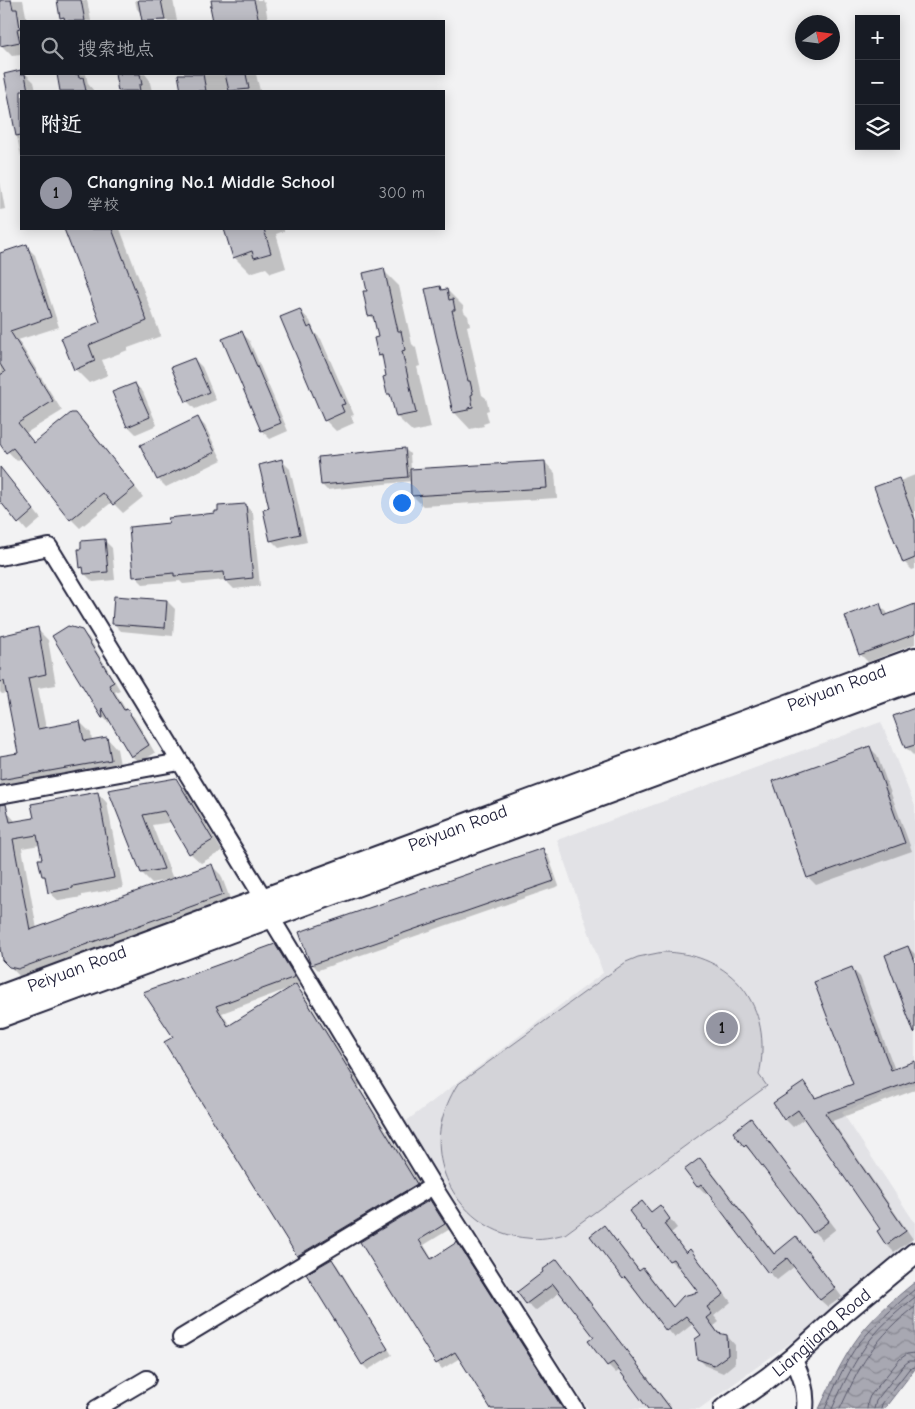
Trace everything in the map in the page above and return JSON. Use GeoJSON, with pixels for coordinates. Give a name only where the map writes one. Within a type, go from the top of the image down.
{"type":"FeatureCollection","features":[{"type":"Feature","properties":{"kind":"main road","name":"Peiyuan Road"},"geometry":{"type":"LineString","coordinates":[[0,1016],[267,908],[915,659]]}},
{"type":"Feature","properties":{"kind":"main road","name":"Peiyuan Road"},"geometry":{"type":"LineString","coordinates":[[0,997],[267,908],[915,679]]}},
{"type":"Feature","properties":{"kind":"street"},"geometry":{"type":"LineString","coordinates":[[0,557],[49,547],[180,762],[433,1186],[575,1409]]}},
{"type":"Feature","properties":{"kind":"street"},"geometry":{"type":"LineString","coordinates":[[0,795],[180,762]]}},
{"type":"Feature","properties":{"kind":"street"},"geometry":{"type":"LineString","coordinates":[[182,1338],[433,1186]]}},
{"type":"Feature","properties":{"kind":"street","name":"Liangjiang Road"},"geometry":{"type":"LineString","coordinates":[[724,1409],[793,1358],[915,1253]]}},
{"type":"Feature","properties":{"kind":"street"},"geometry":{"type":"LineString","coordinates":[[793,1358],[803,1382],[806,1398],[805,1409]]}},
{"type":"Feature","properties":{"kind":"street"},"geometry":{"type":"LineString","coordinates":[[96,1409],[147,1379]]}},
{"type":"Feature","properties":{"kind":"shaded area"},"geometry":{"type":"Polygon","coordinates":[[[881,722],[915,806],[915,1084],[842,1112],[915,1223],[915,1237],[812,1327],[699,1409],[588,1409],[405,1122],[603,973],[557,840],[881,722]]]}},
{"type":"Feature","properties":{"kind":"shaded area"},"geometry":{"type":"Polygon","coordinates":[[[663,952],[688,955],[710,962],[728,973],[743,988],[754,1006],[760,1027],[762,1050],[759,1075],[767,1086],[565,1234],[532,1239],[507,1234],[488,1226],[472,1215],[459,1200],[449,1183],[442,1164],[439,1145],[441,1124],[447,1104],[457,1085],[626,962],[638,957],[663,952]]]}},
{"type":"Feature","properties":{"kind":"water"},"geometry":{"type":"Polygon","coordinates":[[[915,1282],[915,1369],[884,1409],[819,1409],[840,1367],[860,1334],[882,1310],[915,1282]]]}},
{"type":"Feature","properties":{"kind":"building"},"geometry":{"type":"Polygon","coordinates":[[[0,0],[11,0],[13,9],[17,9],[20,28],[17,29],[20,42],[0,46],[0,0]]]}},
{"type":"Feature","properties":{"kind":"building"},"geometry":{"type":"Polygon","coordinates":[[[57,0],[81,0],[85,20],[65,20],[64,17],[60,18],[57,0]]]}},
{"type":"Feature","properties":{"kind":"building"},"geometry":{"type":"Polygon","coordinates":[[[138,0],[161,0],[165,20],[142,20],[138,0]]]}},
{"type":"Feature","properties":{"kind":"building"},"geometry":{"type":"Polygon","coordinates":[[[211,0],[254,0],[259,20],[213,20],[210,6],[212,6],[211,0]]]}},
{"type":"Feature","properties":{"kind":"building"},"geometry":{"type":"Polygon","coordinates":[[[20,70],[20,75],[25,75],[28,90],[20,90],[20,135],[16,136],[4,74],[20,70]]]}},
{"type":"Feature","properties":{"kind":"building"},"geometry":{"type":"Polygon","coordinates":[[[57,75],[78,75],[79,78],[83,77],[86,90],[60,90],[57,75]]]}},
{"type":"Feature","properties":{"kind":"building"},"geometry":{"type":"Polygon","coordinates":[[[115,75],[140,75],[142,85],[139,85],[140,90],[118,90],[115,75]]]}},
{"type":"Feature","properties":{"kind":"building"},"geometry":{"type":"Polygon","coordinates":[[[178,75],[203,75],[206,90],[181,90],[178,75]]]}},
{"type":"Feature","properties":{"kind":"building"},"geometry":{"type":"Polygon","coordinates":[[[225,75],[246,75],[249,89],[229,90],[225,75]]]}},
{"type":"Feature","properties":{"kind":"building"},"geometry":{"type":"Polygon","coordinates":[[[64,230],[112,230],[147,321],[89,345],[95,361],[74,370],[61,338],[100,322],[64,230]]]}},
{"type":"Feature","properties":{"kind":"building"},"geometry":{"type":"Polygon","coordinates":[[[224,230],[264,230],[271,253],[254,258],[252,251],[233,258],[224,230]]]}},
{"type":"Feature","properties":{"kind":"building"},"geometry":{"type":"Polygon","coordinates":[[[27,244],[51,317],[10,331],[53,401],[18,423],[34,443],[71,413],[76,413],[135,487],[113,505],[103,493],[70,520],[13,448],[6,453],[0,444],[0,375],[5,372],[0,364],[0,253],[27,244]]]}},
{"type":"Feature","properties":{"kind":"building"},"geometry":{"type":"Polygon","coordinates":[[[384,268],[398,331],[401,331],[405,350],[402,351],[416,413],[396,417],[383,377],[386,376],[382,355],[378,356],[374,338],[378,337],[373,315],[368,316],[363,291],[367,291],[363,273],[384,268]]]}},
{"type":"Feature","properties":{"kind":"building"},"geometry":{"type":"Polygon","coordinates":[[[440,286],[441,290],[447,289],[449,300],[453,299],[455,310],[452,310],[468,381],[470,381],[473,394],[471,395],[473,407],[453,413],[425,289],[440,286]]]}},
{"type":"Feature","properties":{"kind":"building"},"geometry":{"type":"Polygon","coordinates":[[[300,309],[308,328],[311,326],[345,404],[341,405],[344,412],[324,421],[280,317],[300,309]]]}},
{"type":"Feature","properties":{"kind":"building"},"geometry":{"type":"Polygon","coordinates":[[[242,331],[281,423],[261,431],[222,339],[242,331]]]}},
{"type":"Feature","properties":{"kind":"building"},"geometry":{"type":"Polygon","coordinates":[[[194,358],[209,392],[186,402],[171,367],[194,358]]]}},
{"type":"Feature","properties":{"kind":"building"},"geometry":{"type":"Polygon","coordinates":[[[135,383],[150,417],[127,427],[112,392],[135,383]]]}},
{"type":"Feature","properties":{"kind":"building"},"geometry":{"type":"Polygon","coordinates":[[[198,417],[215,452],[157,480],[140,445],[198,417]]]}},
{"type":"Feature","properties":{"kind":"building"},"geometry":{"type":"Polygon","coordinates":[[[405,448],[408,477],[321,485],[318,457],[405,448]]]}},
{"type":"Feature","properties":{"kind":"building"},"geometry":{"type":"Polygon","coordinates":[[[282,459],[300,534],[270,541],[263,510],[269,508],[259,465],[282,459]]]}},
{"type":"Feature","properties":{"kind":"building"},"geometry":{"type":"Polygon","coordinates":[[[545,461],[547,488],[411,496],[410,469],[545,461]]]}},
{"type":"Feature","properties":{"kind":"building"},"geometry":{"type":"Polygon","coordinates":[[[0,467],[34,510],[18,524],[0,501],[0,467]]]}},
{"type":"Feature","properties":{"kind":"building"},"geometry":{"type":"Polygon","coordinates":[[[899,478],[915,520],[915,558],[903,563],[874,487],[899,478]]]}},
{"type":"Feature","properties":{"kind":"building"},"geometry":{"type":"Polygon","coordinates":[[[246,504],[253,578],[225,581],[224,572],[174,576],[174,573],[133,577],[129,527],[169,523],[168,518],[215,513],[215,511],[218,511],[218,506],[246,504]]]}},
{"type":"Feature","properties":{"kind":"building"},"geometry":{"type":"Polygon","coordinates":[[[105,539],[108,572],[84,574],[83,567],[80,568],[78,549],[81,549],[81,541],[105,539]]]}},
{"type":"Feature","properties":{"kind":"building"},"geometry":{"type":"Polygon","coordinates":[[[114,596],[167,600],[165,628],[112,624],[114,596]]]}},
{"type":"Feature","properties":{"kind":"building"},"geometry":{"type":"Polygon","coordinates":[[[880,603],[884,616],[915,604],[915,634],[859,655],[845,616],[880,603]]]}},
{"type":"Feature","properties":{"kind":"building"},"geometry":{"type":"Polygon","coordinates":[[[68,626],[82,630],[114,682],[109,685],[124,710],[127,709],[149,745],[131,757],[102,708],[102,718],[52,636],[68,626]]]}},
{"type":"Feature","properties":{"kind":"building"},"geometry":{"type":"Polygon","coordinates":[[[38,627],[46,674],[28,678],[38,729],[80,721],[84,741],[107,737],[111,760],[0,780],[0,756],[18,753],[4,681],[0,682],[0,636],[38,627]]]}},
{"type":"Feature","properties":{"kind":"building"},"geometry":{"type":"Polygon","coordinates":[[[915,708],[915,745],[905,748],[893,716],[915,708]]]}},
{"type":"Feature","properties":{"kind":"building"},"geometry":{"type":"Polygon","coordinates":[[[870,746],[905,843],[807,878],[773,781],[870,746]]]}},
{"type":"Feature","properties":{"kind":"building"},"geometry":{"type":"Polygon","coordinates":[[[176,778],[213,840],[189,854],[164,811],[143,815],[164,869],[141,873],[108,790],[176,778]]]}},
{"type":"Feature","properties":{"kind":"building"},"geometry":{"type":"Polygon","coordinates":[[[98,792],[114,878],[48,893],[45,876],[42,876],[38,859],[42,859],[37,835],[13,839],[30,930],[212,864],[223,895],[18,969],[9,967],[2,960],[0,948],[0,805],[6,804],[10,822],[34,818],[31,804],[98,792]]]}},
{"type":"Feature","properties":{"kind":"building"},"geometry":{"type":"Polygon","coordinates":[[[543,848],[554,881],[311,965],[310,963],[299,932],[543,848]]]}},
{"type":"Feature","properties":{"kind":"building"},"geometry":{"type":"Polygon","coordinates":[[[275,944],[295,977],[216,1006],[228,1026],[296,984],[417,1184],[297,1256],[164,1042],[173,1037],[143,992],[275,944]]]}},
{"type":"Feature","properties":{"kind":"building"},"geometry":{"type":"Polygon","coordinates":[[[908,946],[915,964],[914,1033],[885,955],[908,946]]]}},
{"type":"Feature","properties":{"kind":"building"},"geometry":{"type":"Polygon","coordinates":[[[852,967],[891,1070],[915,1061],[915,1080],[825,1113],[906,1231],[886,1245],[877,1231],[880,1229],[798,1110],[784,1120],[773,1103],[804,1082],[815,1098],[853,1084],[814,982],[852,967]]]}},
{"type":"Feature","properties":{"kind":"building"},"geometry":{"type":"Polygon","coordinates":[[[751,1118],[829,1221],[813,1233],[746,1145],[744,1147],[733,1132],[751,1118]]]}},
{"type":"Feature","properties":{"kind":"building"},"geometry":{"type":"Polygon","coordinates":[[[700,1158],[774,1254],[796,1236],[835,1288],[820,1300],[787,1258],[768,1273],[701,1184],[697,1187],[684,1170],[700,1158]]]}},
{"type":"Feature","properties":{"kind":"building"},"geometry":{"type":"Polygon","coordinates":[[[430,1200],[445,1224],[419,1240],[431,1259],[457,1242],[563,1409],[491,1409],[455,1352],[436,1364],[360,1242],[430,1200]]]}},
{"type":"Feature","properties":{"kind":"building"},"geometry":{"type":"Polygon","coordinates":[[[642,1201],[651,1212],[660,1205],[670,1219],[664,1224],[686,1253],[690,1249],[724,1294],[707,1307],[712,1314],[707,1318],[718,1333],[727,1335],[728,1355],[714,1365],[697,1359],[695,1339],[701,1335],[686,1316],[666,1331],[625,1277],[623,1279],[590,1236],[604,1225],[639,1271],[643,1268],[673,1307],[683,1296],[698,1292],[673,1259],[669,1261],[629,1211],[642,1201]]]}},
{"type":"Feature","properties":{"kind":"building"},"geometry":{"type":"Polygon","coordinates":[[[332,1259],[388,1349],[362,1365],[306,1274],[332,1259]]]}},
{"type":"Feature","properties":{"kind":"building"},"geometry":{"type":"Polygon","coordinates":[[[557,1259],[671,1409],[648,1409],[613,1362],[607,1366],[588,1341],[594,1337],[553,1284],[526,1304],[517,1292],[557,1259]]]}},
{"type":"Feature","properties":{"kind":"place","name":"Changning No.1 Middle School"},"geometry":{"type":"Point","coordinates":[722,1028]}}]}
